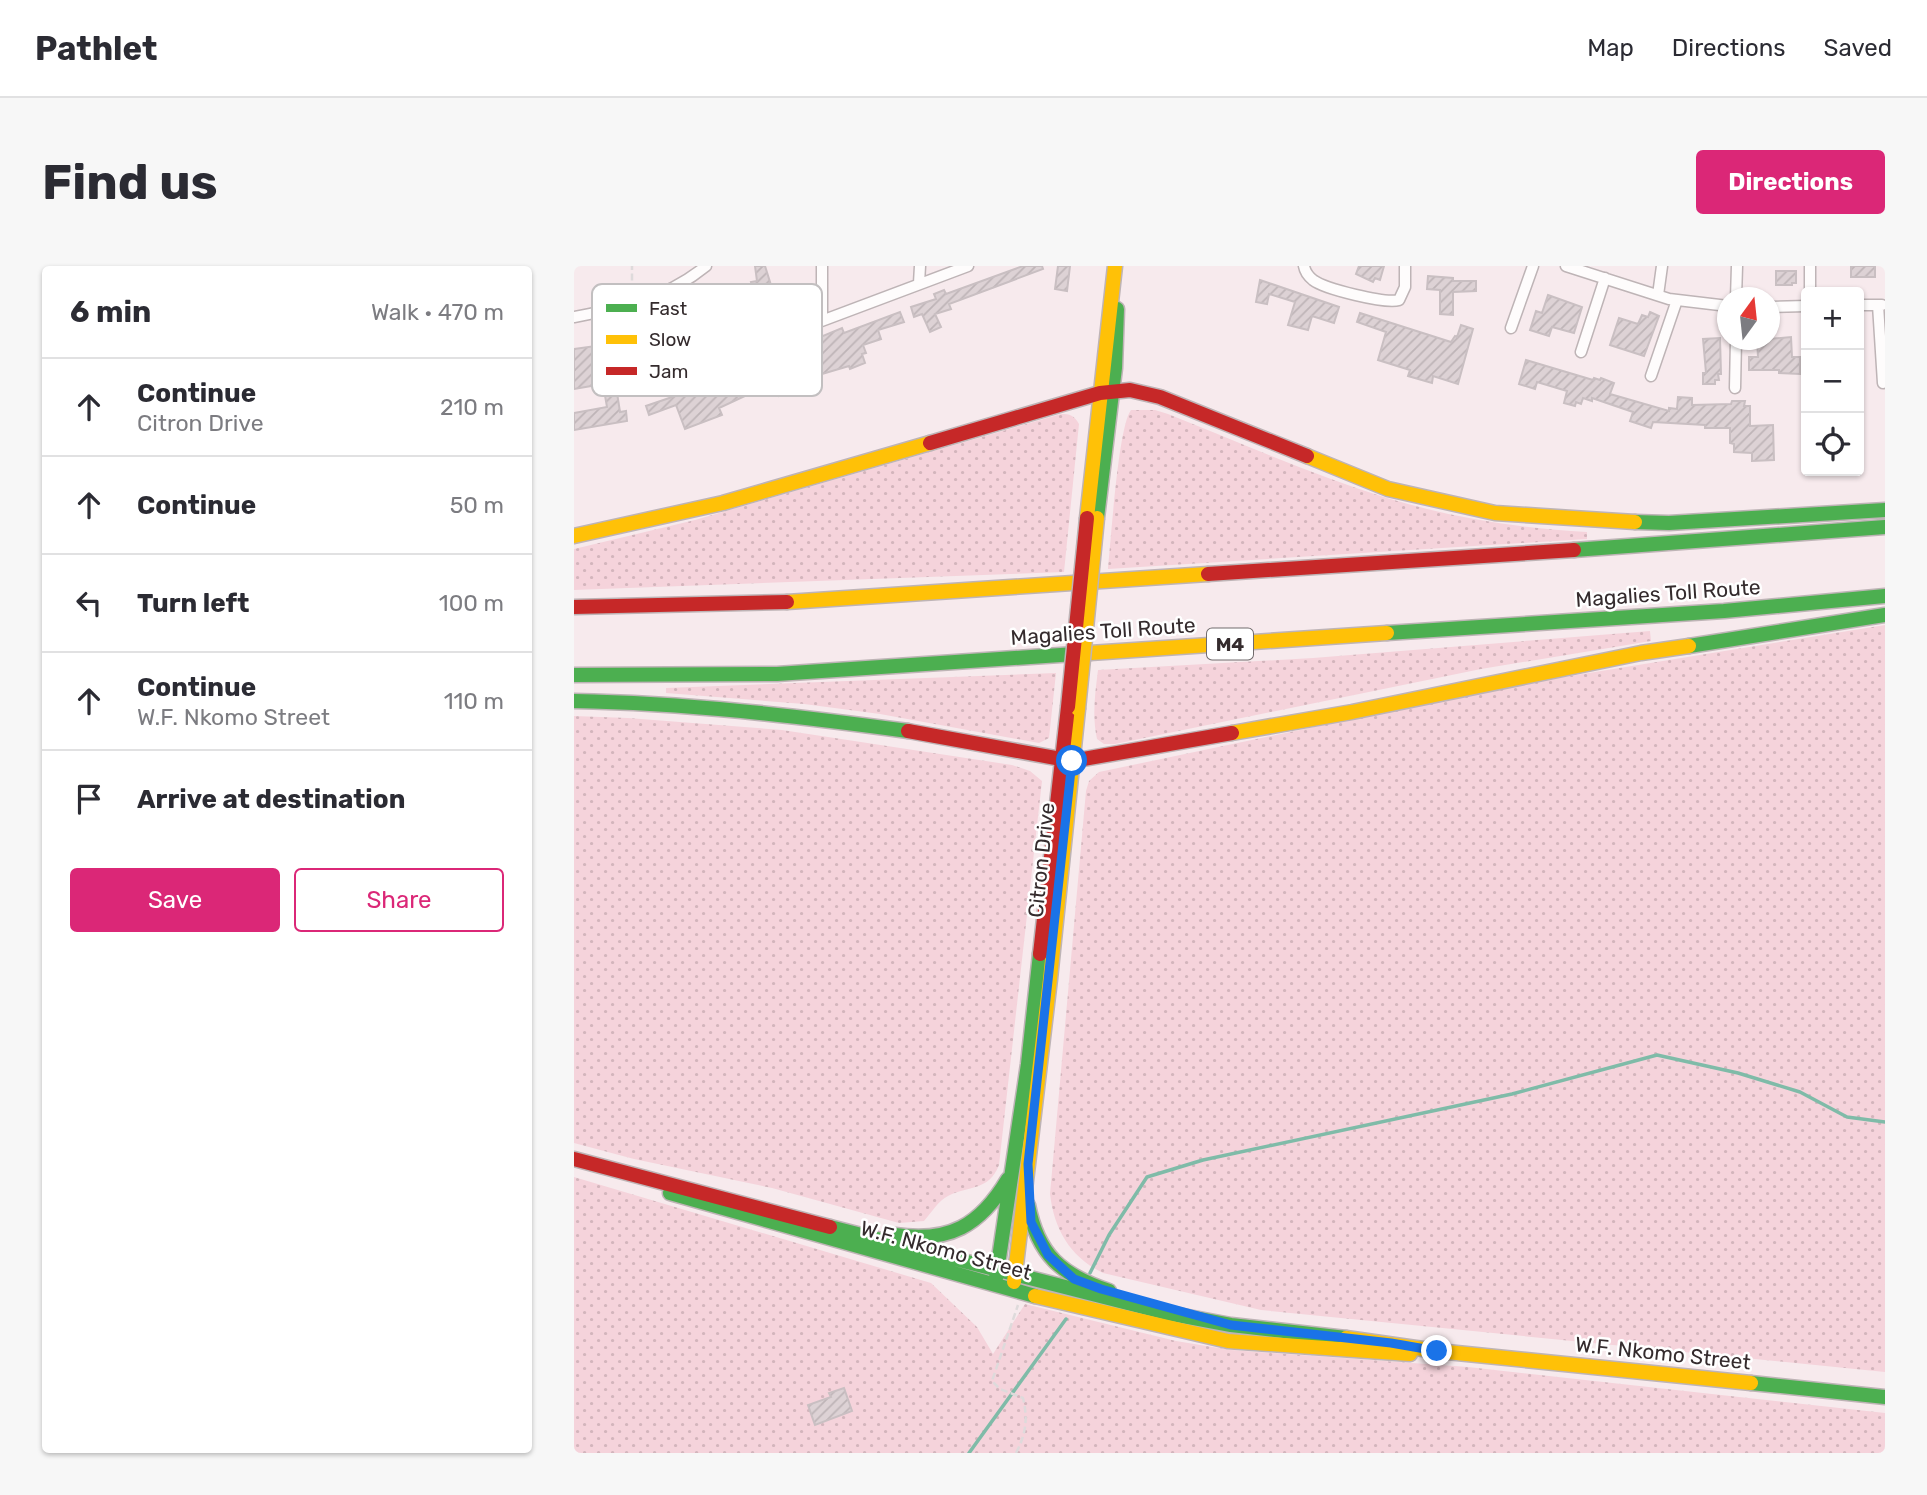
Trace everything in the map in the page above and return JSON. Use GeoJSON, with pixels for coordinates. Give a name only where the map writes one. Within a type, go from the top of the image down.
{"type":"FeatureCollection","features":[{"type":"Feature","properties":{"kind":"main road","name":"Citron Drive"},"geometry":{"type":"LineString","coordinates":[[1017,1292],[1015,1275],[1021,1162],[1073,708],[1106,391],[1116,266]]}},
{"type":"Feature","properties":{"kind":"main road"},"geometry":{"type":"LineString","coordinates":[[574,536],[723,503],[1106,391],[1137,389],[1388,489],[1495,513],[1591,521],[1669,523],[1885,510]]}},
{"type":"Feature","properties":{"kind":"main road"},"geometry":{"type":"LineString","coordinates":[[574,607],[773,603],[1743,539],[1885,527]]}},
{"type":"Feature","properties":{"kind":"main road","name":"Magalies Toll Route"},"geometry":{"type":"LineString","coordinates":[[574,675],[777,674],[1710,612],[1885,596]]}},
{"type":"Feature","properties":{"kind":"main road"},"geometry":{"type":"LineString","coordinates":[[574,701],[636,702],[785,714],[926,734],[1067,760],[1352,712],[1641,653],[1885,615]]}},
{"type":"Feature","properties":{"kind":"main road","name":"W.F. Nkomo Street"},"geometry":{"type":"LineString","coordinates":[[574,1159],[720,1197],[996,1278],[1017,1292],[1163,1327],[1228,1341],[1399,1353],[1437,1351]]}},
{"type":"Feature","properties":{"kind":"main road","name":"Citron Drive"},"geometry":{"type":"LineString","coordinates":[[996,1278],[1021,1162]]}},
{"type":"Feature","properties":{"kind":"main road"},"geometry":{"type":"LineString","coordinates":[[720,1197],[911,1238],[931,1239],[961,1229],[992,1205],[1021,1162]]}},
{"type":"Feature","properties":{"kind":"main road"},"geometry":{"type":"LineString","coordinates":[[1021,1162],[1031,1222],[1048,1255],[1060,1269],[1074,1279],[1101,1289],[1231,1325]]}},
{"type":"Feature","properties":{"kind":"main road","name":"W.F. Nkomo Street"},"geometry":{"type":"LineString","coordinates":[[574,1167],[996,1278],[1015,1275],[1110,1300],[1231,1325],[1404,1344],[1437,1351],[1885,1397]]}},
{"type":"Feature","properties":{"kind":"street"},"geometry":{"type":"LineString","coordinates":[[680,284],[706,266]]}},
{"type":"Feature","properties":{"kind":"street"},"geometry":{"type":"LineString","coordinates":[[822,266],[822,320],[968,266]]}},
{"type":"Feature","properties":{"kind":"street"},"geometry":{"type":"LineString","coordinates":[[919,266],[919,283]]}},
{"type":"Feature","properties":{"kind":"street"},"geometry":{"type":"LineString","coordinates":[[1304,266],[1309,276],[1324,285],[1381,302],[1399,300],[1403,293],[1405,266]]}},
{"type":"Feature","properties":{"kind":"street"},"geometry":{"type":"LineString","coordinates":[[1511,328],[1533,266]]}},
{"type":"Feature","properties":{"kind":"street"},"geometry":{"type":"LineString","coordinates":[[1566,266],[1586,269],[1605,278],[1677,300],[1717,305]]}},
{"type":"Feature","properties":{"kind":"street"},"geometry":{"type":"LineString","coordinates":[[1658,295],[1662,266]]}},
{"type":"Feature","properties":{"kind":"street"},"geometry":{"type":"LineString","coordinates":[[1736,287],[1737,266]]}},
{"type":"Feature","properties":{"kind":"street"},"geometry":{"type":"LineString","coordinates":[[1810,266],[1810,287]]}},
{"type":"Feature","properties":{"kind":"street"},"geometry":{"type":"LineString","coordinates":[[1581,352],[1605,278]]}},
{"type":"Feature","properties":{"kind":"street"},"geometry":{"type":"LineString","coordinates":[[1651,376],[1677,300]]}},
{"type":"Feature","properties":{"kind":"street"},"geometry":{"type":"LineString","coordinates":[[1864,305],[1882,305],[1883,383]]}},
{"type":"Feature","properties":{"kind":"street"},"geometry":{"type":"LineString","coordinates":[[1780,307],[1801,306]]}},
{"type":"Feature","properties":{"kind":"street"},"geometry":{"type":"LineString","coordinates":[[574,317],[592,313]]}},
{"type":"Feature","properties":{"kind":"street"},"geometry":{"type":"LineString","coordinates":[[1735,388],[1736,350]]}},
{"type":"Feature","properties":{"kind":"path"},"geometry":{"type":"LineString","coordinates":[[631,284],[632,266]]}},
{"type":"Feature","properties":{"kind":"path"},"geometry":{"type":"LineString","coordinates":[[1016,1453],[1025,1436],[1027,1413],[1023,1398],[1000,1389],[992,1381],[1017,1292]]}},
{"type":"Feature","properties":{"kind":"shaded area"},"geometry":{"type":"Polygon","coordinates":[[[1131,410],[1155,410],[1168,414],[1332,479],[1411,505],[1486,521],[1587,532],[1587,539],[1108,569],[1122,438],[1131,410]]]}},
{"type":"Feature","properties":{"kind":"shaded area"},"geometry":{"type":"Polygon","coordinates":[[[1061,414],[1072,416],[1079,424],[1064,572],[574,590],[574,549],[695,520],[1061,414]]]}},
{"type":"Feature","properties":{"kind":"shaded area"},"geometry":{"type":"Polygon","coordinates":[[[1885,625],[1885,1372],[1261,1310],[1103,1273],[1081,1259],[1066,1241],[1055,1219],[1050,1194],[1086,791],[1089,781],[1099,772],[1515,685],[1885,625]]]}},
{"type":"Feature","properties":{"kind":"shaded area"},"geometry":{"type":"Polygon","coordinates":[[[1650,631],[1651,641],[1481,669],[1115,744],[1104,744],[1097,739],[1095,730],[1098,670],[1313,658],[1650,631]]]}},
{"type":"Feature","properties":{"kind":"shaded area"},"geometry":{"type":"Polygon","coordinates":[[[1056,673],[1049,738],[1039,743],[880,714],[804,704],[666,693],[666,688],[1056,673]]]}},
{"type":"Feature","properties":{"kind":"shaded area"},"geometry":{"type":"Polygon","coordinates":[[[574,716],[782,730],[1012,765],[1030,771],[1042,781],[999,1165],[990,1179],[945,1198],[924,1221],[899,1223],[772,1188],[634,1159],[574,1143],[574,716]]]}},
{"type":"Feature","properties":{"kind":"shaded area"},"geometry":{"type":"Polygon","coordinates":[[[574,1177],[931,1283],[977,1327],[993,1354],[1025,1304],[1176,1341],[1231,1350],[1468,1367],[1885,1413],[1885,1453],[574,1453],[574,1177]]]}},
{"type":"Feature","properties":{"kind":"building"},"geometry":{"type":"Polygon","coordinates":[[[755,266],[765,266],[771,284],[752,284],[757,281],[755,266]]]}},
{"type":"Feature","properties":{"kind":"building"},"geometry":{"type":"Polygon","coordinates":[[[1023,266],[1042,266],[1043,269],[949,304],[951,309],[935,314],[941,327],[930,332],[922,314],[914,317],[911,307],[936,299],[934,294],[944,290],[946,294],[1023,266]]]}},
{"type":"Feature","properties":{"kind":"building"},"geometry":{"type":"Polygon","coordinates":[[[1058,266],[1070,266],[1067,291],[1055,289],[1058,266]]]}},
{"type":"Feature","properties":{"kind":"building"},"geometry":{"type":"Polygon","coordinates":[[[1359,266],[1384,266],[1380,280],[1375,278],[1373,282],[1356,274],[1359,266]]]}},
{"type":"Feature","properties":{"kind":"building"},"geometry":{"type":"Polygon","coordinates":[[[1851,266],[1875,266],[1875,277],[1851,277],[1851,266]]]}},
{"type":"Feature","properties":{"kind":"building"},"geometry":{"type":"Polygon","coordinates":[[[1776,271],[1796,271],[1796,283],[1776,285],[1776,271]]]}},
{"type":"Feature","properties":{"kind":"building"},"geometry":{"type":"Polygon","coordinates":[[[1428,276],[1453,278],[1453,281],[1476,281],[1476,291],[1453,292],[1453,315],[1440,314],[1440,290],[1427,289],[1428,276]]]}},
{"type":"Feature","properties":{"kind":"building"},"geometry":{"type":"Polygon","coordinates":[[[1260,280],[1339,307],[1334,323],[1312,316],[1308,330],[1288,325],[1295,302],[1269,294],[1267,304],[1256,302],[1260,280]]]}},
{"type":"Feature","properties":{"kind":"building"},"geometry":{"type":"Polygon","coordinates":[[[1548,295],[1582,307],[1574,333],[1552,327],[1549,336],[1530,330],[1536,311],[1542,313],[1548,295]]]}},
{"type":"Feature","properties":{"kind":"building"},"geometry":{"type":"Polygon","coordinates":[[[900,312],[904,322],[878,330],[881,339],[863,345],[865,363],[822,374],[822,336],[842,328],[844,333],[900,312]]]}},
{"type":"Feature","properties":{"kind":"building"},"geometry":{"type":"Polygon","coordinates":[[[1650,312],[1659,316],[1644,356],[1610,345],[1619,318],[1638,324],[1642,315],[1648,317],[1650,312]]]}},
{"type":"Feature","properties":{"kind":"building"},"geometry":{"type":"Polygon","coordinates":[[[1360,313],[1451,342],[1457,337],[1461,325],[1473,329],[1458,384],[1433,376],[1432,383],[1408,376],[1410,370],[1378,360],[1386,332],[1357,322],[1360,313]]]}},
{"type":"Feature","properties":{"kind":"building"},"geometry":{"type":"Polygon","coordinates":[[[1791,337],[1792,357],[1800,357],[1800,374],[1779,373],[1779,370],[1749,370],[1749,357],[1758,357],[1758,350],[1780,350],[1780,338],[1791,337]]]}},
{"type":"Feature","properties":{"kind":"building"},"geometry":{"type":"Polygon","coordinates":[[[1717,338],[1717,350],[1720,350],[1721,374],[1718,374],[1719,380],[1715,380],[1715,384],[1703,384],[1703,373],[1706,373],[1703,339],[1717,338]]]}},
{"type":"Feature","properties":{"kind":"building"},"geometry":{"type":"Polygon","coordinates":[[[592,347],[592,386],[574,389],[574,349],[592,347]]]}},
{"type":"Feature","properties":{"kind":"building"},"geometry":{"type":"Polygon","coordinates":[[[1526,360],[1593,380],[1601,378],[1614,383],[1610,394],[1669,411],[1669,408],[1677,409],[1678,397],[1692,398],[1692,405],[1745,401],[1744,406],[1750,406],[1750,426],[1773,425],[1774,460],[1752,461],[1752,453],[1734,452],[1734,444],[1730,443],[1730,428],[1653,422],[1651,428],[1630,421],[1633,412],[1592,398],[1592,401],[1583,398],[1581,404],[1576,402],[1575,406],[1564,403],[1567,391],[1537,382],[1535,389],[1519,384],[1526,360]]]}},
{"type":"Feature","properties":{"kind":"building"},"geometry":{"type":"Polygon","coordinates":[[[605,396],[618,396],[620,412],[626,411],[627,421],[574,430],[574,413],[607,407],[605,396]]]}},
{"type":"Feature","properties":{"kind":"building"},"geometry":{"type":"Polygon","coordinates":[[[675,396],[745,396],[719,408],[722,415],[685,429],[676,405],[649,415],[646,406],[675,396]]]}},
{"type":"Feature","properties":{"kind":"building"},"geometry":{"type":"Polygon","coordinates":[[[844,1388],[852,1411],[815,1425],[808,1405],[831,1397],[829,1393],[844,1388]]]}},
{"type":"Feature","properties":{"kind":"waterway"},"geometry":{"type":"LineString","coordinates":[[1090,1273],[1109,1235],[1147,1177],[1203,1160],[1512,1094],[1657,1055],[1738,1073],[1800,1092],[1847,1117],[1885,1122]]}},
{"type":"Feature","properties":{"kind":"waterway"},"geometry":{"type":"LineString","coordinates":[[969,1453],[1066,1319]]}},
{"type":"Feature","properties":{"kind":"traffic: fast"},"geometry":{"type":"LineString","coordinates":[[1097,518],[1115,368],[1117,309]]}},
{"type":"Feature","properties":{"kind":"traffic: fast"},"geometry":{"type":"LineString","coordinates":[[1635,522],[1669,523],[1885,510]]}},
{"type":"Feature","properties":{"kind":"traffic: fast"},"geometry":{"type":"LineString","coordinates":[[1574,550],[1885,527]]}},
{"type":"Feature","properties":{"kind":"traffic: fast"},"geometry":{"type":"LineString","coordinates":[[1387,633],[1724,611],[1885,596]]}},
{"type":"Feature","properties":{"kind":"traffic: fast"},"geometry":{"type":"LineString","coordinates":[[1689,646],[1885,615]]}},
{"type":"Feature","properties":{"kind":"traffic: fast"},"geometry":{"type":"LineString","coordinates":[[574,675],[777,674],[1090,653]]}},
{"type":"Feature","properties":{"kind":"traffic: fast"},"geometry":{"type":"LineString","coordinates":[[574,701],[741,711],[908,731]]}},
{"type":"Feature","properties":{"kind":"traffic: fast"},"geometry":{"type":"LineString","coordinates":[[996,1278],[1028,1064],[1040,954]]}},
{"type":"Feature","properties":{"kind":"traffic: fast"},"geometry":{"type":"LineString","coordinates":[[895,1235],[932,1236],[961,1228],[986,1209],[1008,1179]]}},
{"type":"Feature","properties":{"kind":"traffic: fast"},"geometry":{"type":"LineString","coordinates":[[670,1193],[1035,1296]]}},
{"type":"Feature","properties":{"kind":"traffic: fast"},"geometry":{"type":"LineString","coordinates":[[1028,1205],[1038,1237],[1054,1261],[1078,1278],[1109,1291]]}},
{"type":"Feature","properties":{"kind":"traffic: fast"},"geometry":{"type":"LineString","coordinates":[[830,1227],[1167,1313],[1231,1325],[1346,1338]]}},
{"type":"Feature","properties":{"kind":"traffic: fast"},"geometry":{"type":"LineString","coordinates":[[1751,1383],[1885,1397]]}},
{"type":"Feature","properties":{"kind":"traffic: slow"},"geometry":{"type":"LineString","coordinates":[[1087,518],[1115,266]]}},
{"type":"Feature","properties":{"kind":"traffic: slow"},"geometry":{"type":"LineString","coordinates":[[574,536],[723,503],[930,443]]}},
{"type":"Feature","properties":{"kind":"traffic: slow"},"geometry":{"type":"LineString","coordinates":[[1307,456],[1388,489],[1495,513],[1635,522]]}},
{"type":"Feature","properties":{"kind":"traffic: slow"},"geometry":{"type":"LineString","coordinates":[[1078,709],[1097,518]]}},
{"type":"Feature","properties":{"kind":"traffic: slow"},"geometry":{"type":"LineString","coordinates":[[787,602],[1208,574]]}},
{"type":"Feature","properties":{"kind":"traffic: slow"},"geometry":{"type":"LineString","coordinates":[[1090,653],[1387,633]]}},
{"type":"Feature","properties":{"kind":"traffic: slow"},"geometry":{"type":"LineString","coordinates":[[1232,733],[1352,712],[1641,653],[1689,646]]}},
{"type":"Feature","properties":{"kind":"traffic: slow"},"geometry":{"type":"LineString","coordinates":[[1014,1282],[1050,979],[1078,709]]}},
{"type":"Feature","properties":{"kind":"traffic: slow"},"geometry":{"type":"LineString","coordinates":[[1035,1296],[1228,1341],[1410,1354]]}},
{"type":"Feature","properties":{"kind":"traffic: slow"},"geometry":{"type":"LineString","coordinates":[[1346,1338],[1437,1351],[1751,1383]]}},
{"type":"Feature","properties":{"kind":"traffic: jam"},"geometry":{"type":"LineString","coordinates":[[930,443],[1100,393],[1130,390],[1160,397],[1307,456]]}},
{"type":"Feature","properties":{"kind":"traffic: jam"},"geometry":{"type":"LineString","coordinates":[[1068,707],[1087,518]]}},
{"type":"Feature","properties":{"kind":"traffic: jam"},"geometry":{"type":"LineString","coordinates":[[1208,574],[1574,550]]}},
{"type":"Feature","properties":{"kind":"traffic: jam"},"geometry":{"type":"LineString","coordinates":[[574,607],[787,602]]}},
{"type":"Feature","properties":{"kind":"traffic: jam"},"geometry":{"type":"LineString","coordinates":[[1040,954],[1068,707]]}},
{"type":"Feature","properties":{"kind":"traffic: jam"},"geometry":{"type":"LineString","coordinates":[[908,731],[1072,761],[1232,733]]}},
{"type":"Feature","properties":{"kind":"traffic: jam"},"geometry":{"type":"LineString","coordinates":[[574,1159],[830,1227]]}},
{"type":"Feature","properties":{"kind":"route"},"geometry":{"type":"LineString","coordinates":[[1072,761],[1028,1164],[1027,1186],[1031,1222],[1048,1255],[1060,1269],[1074,1279],[1231,1325],[1417,1346],[1437,1351]]}}]}
